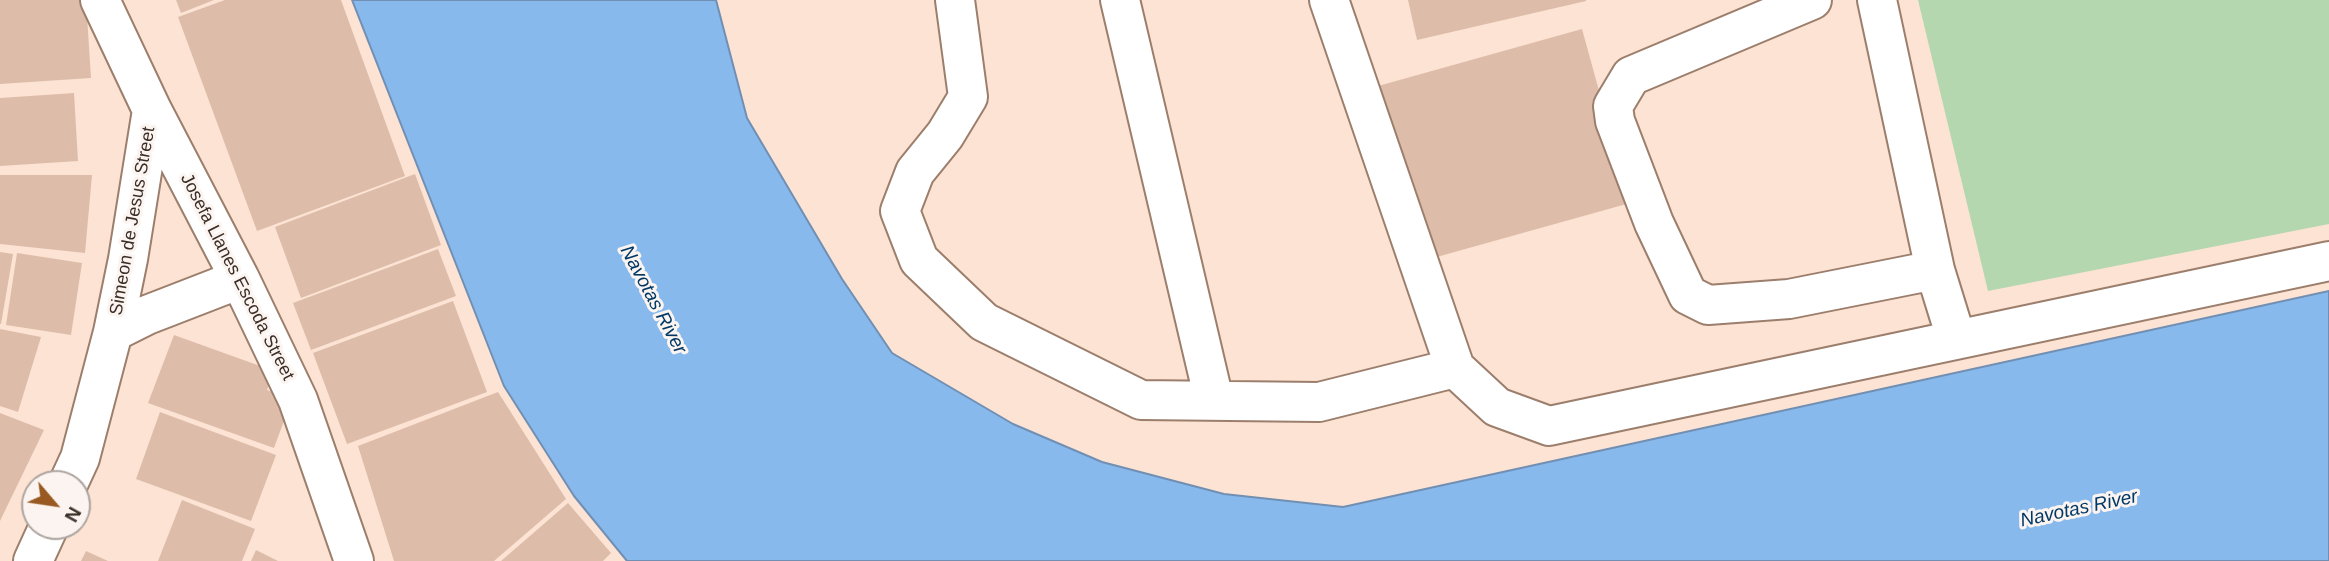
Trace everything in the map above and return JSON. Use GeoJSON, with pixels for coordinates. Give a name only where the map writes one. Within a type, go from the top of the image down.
{"type":"FeatureCollection","features":[{"type":"Feature","properties":{"kind":"street","name":"Josefa Llanes Escoda Street"},"geometry":{"type":"LineString","coordinates":[[100,0],[152,110],[240,279],[298,400],[354,561]]}},
{"type":"Feature","properties":{"kind":"street"},"geometry":{"type":"LineString","coordinates":[[955,0],[968,97],[945,135],[915,172],[900,211],[919,260],[984,322],[1141,400],[1319,402],[1455,368]]}},
{"type":"Feature","properties":{"kind":"street"},"geometry":{"type":"LineString","coordinates":[[1120,0],[1214,400]]}},
{"type":"Feature","properties":{"kind":"street"},"geometry":{"type":"LineString","coordinates":[[1329,0],[1455,368],[1497,407],[1549,426],[2329,261]]}},
{"type":"Feature","properties":{"kind":"street"},"geometry":{"type":"LineString","coordinates":[[1812,0],[1630,76],[1613,106],[1615,121],[1654,223],[1688,295],[1708,305],[1789,299],[1935,270]]}},
{"type":"Feature","properties":{"kind":"street"},"geometry":{"type":"LineString","coordinates":[[1877,0],[1935,270],[1956,338]]}},
{"type":"Feature","properties":{"kind":"street","name":"Simeon de Jesus Street"},"geometry":{"type":"LineString","coordinates":[[74,470],[80,458],[113,332],[128,259],[152,110]]}},
{"type":"Feature","properties":{"kind":"street","name":"Simeon de Jesus Street"},"geometry":{"type":"LineString","coordinates":[[113,332],[147,315],[240,279]]}},
{"type":"Feature","properties":{"kind":"street"},"geometry":{"type":"LineString","coordinates":[[33,561],[43,540]]}},
{"type":"Feature","properties":{"kind":"green space"},"geometry":{"type":"Polygon","coordinates":[[[1918,0],[2329,0],[2329,224],[1988,291],[1918,0]]]}},
{"type":"Feature","properties":{"kind":"water","name":"Navotas River"},"geometry":{"type":"Polygon","coordinates":[[[352,0],[716,0],[747,118],[842,279],[892,353],[1013,424],[1102,462],[1224,494],[1343,507],[2329,291],[2329,561],[627,561],[574,496],[504,386],[352,0]]]}},
{"type":"Feature","properties":{"kind":"building"},"geometry":{"type":"Polygon","coordinates":[[[0,0],[86,0],[91,78],[0,84],[0,0]]]}},
{"type":"Feature","properties":{"kind":"building"},"geometry":{"type":"Polygon","coordinates":[[[176,0],[214,0],[181,13],[176,0]]]}},
{"type":"Feature","properties":{"kind":"building"},"geometry":{"type":"Polygon","coordinates":[[[225,0],[341,0],[405,176],[257,231],[178,17],[225,0]]]}},
{"type":"Feature","properties":{"kind":"building"},"geometry":{"type":"Polygon","coordinates":[[[1408,0],[1586,0],[1586,1],[1417,40],[1408,0]]]}},
{"type":"Feature","properties":{"kind":"building"},"geometry":{"type":"Polygon","coordinates":[[[1582,29],[1630,203],[1426,260],[1378,86],[1582,29]]]}},
{"type":"Feature","properties":{"kind":"building"},"geometry":{"type":"Polygon","coordinates":[[[74,93],[78,161],[0,166],[0,98],[74,93]]]}},
{"type":"Feature","properties":{"kind":"building"},"geometry":{"type":"Polygon","coordinates":[[[415,174],[441,245],[301,298],[275,227],[415,174]]]}},
{"type":"Feature","properties":{"kind":"building"},"geometry":{"type":"Polygon","coordinates":[[[0,175],[92,175],[85,253],[0,244],[0,175]]]}},
{"type":"Feature","properties":{"kind":"building"},"geometry":{"type":"Polygon","coordinates":[[[438,249],[456,296],[311,350],[293,303],[438,249]]]}},
{"type":"Feature","properties":{"kind":"building"},"geometry":{"type":"Polygon","coordinates":[[[0,252],[13,254],[1,324],[0,324],[0,252]]]}},
{"type":"Feature","properties":{"kind":"building"},"geometry":{"type":"Polygon","coordinates":[[[17,253],[82,263],[71,335],[6,325],[17,253]]]}},
{"type":"Feature","properties":{"kind":"building"},"geometry":{"type":"Polygon","coordinates":[[[453,301],[487,392],[347,444],[313,353],[453,301]]]}},
{"type":"Feature","properties":{"kind":"building"},"geometry":{"type":"Polygon","coordinates":[[[0,329],[41,337],[18,412],[0,406],[0,329]]]}},
{"type":"Feature","properties":{"kind":"building"},"geometry":{"type":"Polygon","coordinates":[[[174,335],[274,371],[267,390],[292,399],[274,448],[148,403],[174,335]]]}},
{"type":"Feature","properties":{"kind":"building"},"geometry":{"type":"Polygon","coordinates":[[[498,392],[566,499],[494,561],[394,561],[358,446],[498,392]]]}},
{"type":"Feature","properties":{"kind":"building"},"geometry":{"type":"Polygon","coordinates":[[[160,412],[276,455],[251,521],[136,479],[160,412]]]}},
{"type":"Feature","properties":{"kind":"building"},"geometry":{"type":"Polygon","coordinates":[[[0,413],[44,430],[25,470],[21,470],[21,478],[0,521],[0,413]]]}},
{"type":"Feature","properties":{"kind":"building"},"geometry":{"type":"Polygon","coordinates":[[[182,500],[255,529],[242,561],[158,561],[182,500]]]}},
{"type":"Feature","properties":{"kind":"building"},"geometry":{"type":"Polygon","coordinates":[[[568,503],[611,553],[603,561],[501,561],[568,503]]]}},
{"type":"Feature","properties":{"kind":"building"},"geometry":{"type":"Polygon","coordinates":[[[256,550],[278,561],[251,561],[256,550]]]}},
{"type":"Feature","properties":{"kind":"building"},"geometry":{"type":"Polygon","coordinates":[[[86,551],[108,561],[81,561],[86,551]]]}}]}
